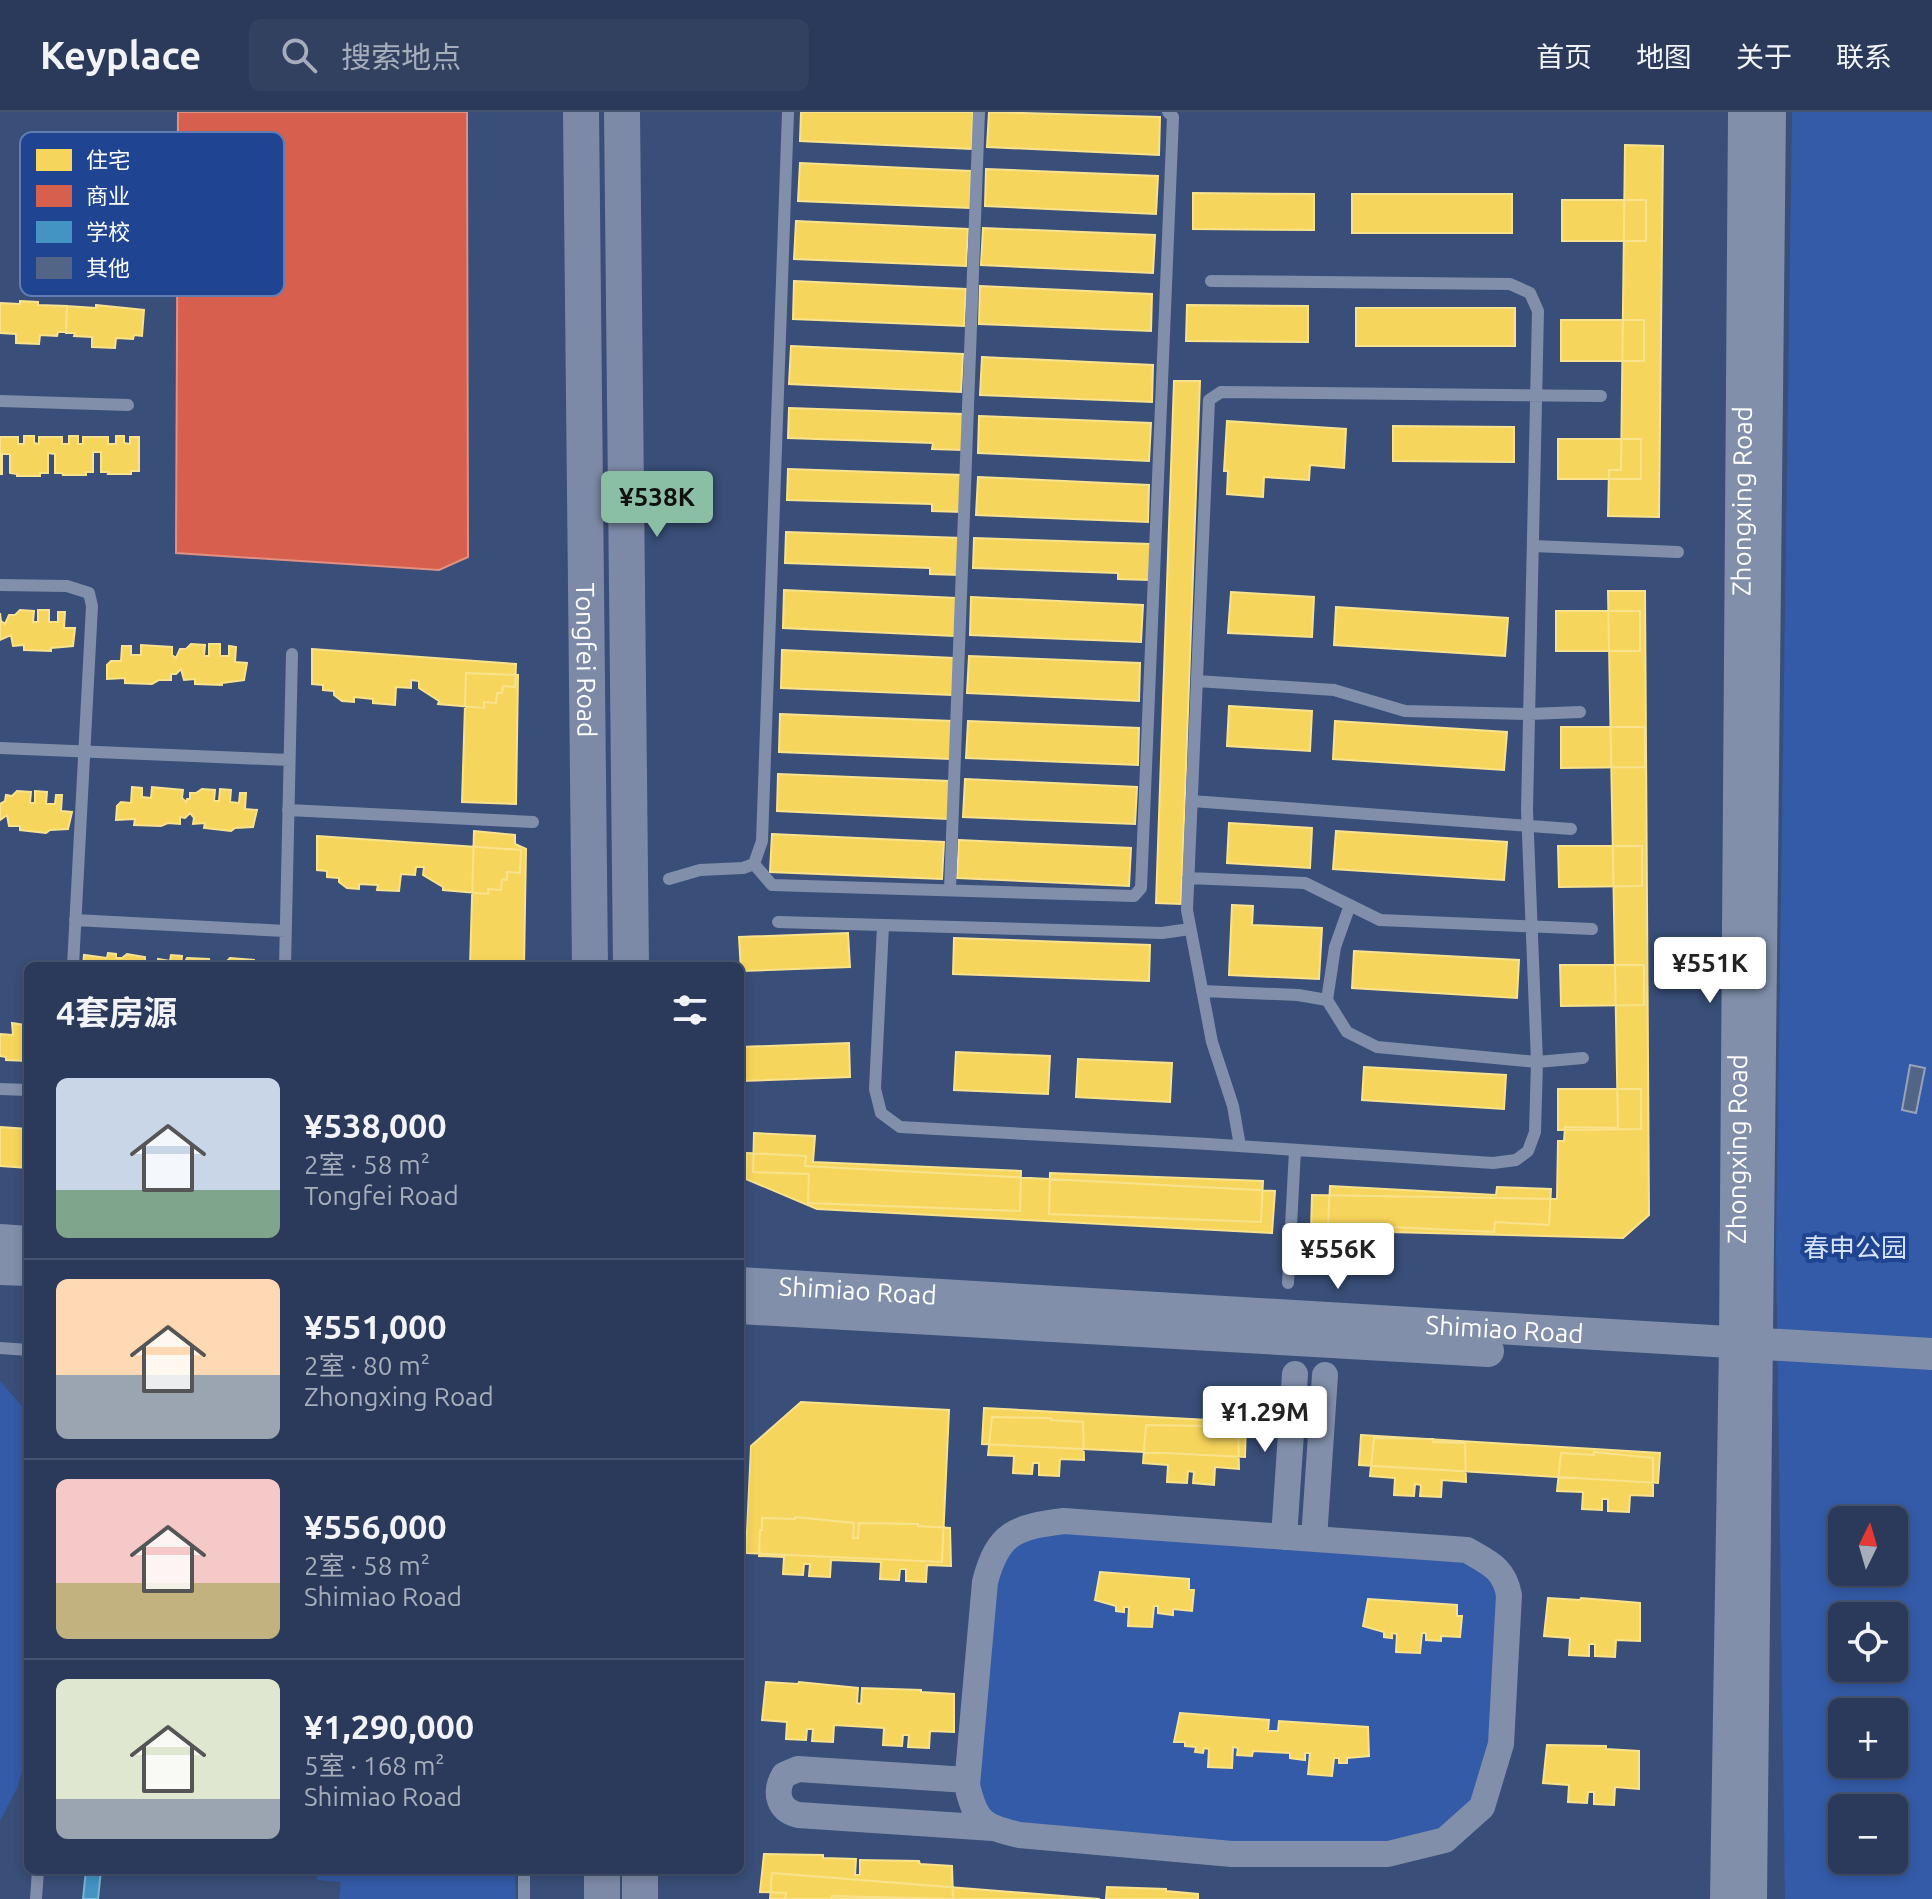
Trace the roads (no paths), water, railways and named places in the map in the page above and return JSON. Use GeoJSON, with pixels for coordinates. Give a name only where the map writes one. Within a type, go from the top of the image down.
{"type":"FeatureCollection","features":[{"type":"Feature","properties":{"kind":"main road","name":"Tongfei Road"},"geometry":{"type":"LineString","coordinates":[[581,112],[590,962]]}},
{"type":"Feature","properties":{"kind":"main road","name":"Tongfei Road"},"geometry":{"type":"LineString","coordinates":[[622,112],[631,962]]}},
{"type":"Feature","properties":{"kind":"main road"},"geometry":{"type":"LineString","coordinates":[[602,1874],[602,1899]]}},
{"type":"Feature","properties":{"kind":"main road"},"geometry":{"type":"LineString","coordinates":[[640,1874],[640,1899]]}},
{"type":"Feature","properties":{"kind":"street","name":"Zhongxing Road"},"geometry":{"type":"LineString","coordinates":[[1744,112],[1742,1358],[1751,1899]]}},
{"type":"Feature","properties":{"kind":"street","name":"Zhongxing Road"},"geometry":{"type":"LineString","coordinates":[[1726,1899],[1742,1358],[1770,112]]}},
{"type":"Feature","properties":{"kind":"street"},"geometry":{"type":"LineString","coordinates":[[0,1240],[24,1242]]}},
{"type":"Feature","properties":{"kind":"street"},"geometry":{"type":"LineString","coordinates":[[0,1269],[24,1270]]}},
{"type":"Feature","properties":{"kind":"street","name":"Shimiao Road"},"geometry":{"type":"LineString","coordinates":[[744,1283],[1932,1375]]}},
{"type":"Feature","properties":{"kind":"street","name":"Shimiao Road"},"geometry":{"type":"LineString","coordinates":[[744,1308],[1742,1358],[1932,1354]]}},
{"type":"Feature","properties":{"kind":"street"},"geometry":{"type":"LineString","coordinates":[[1284,1537],[1295,1374]]}},
{"type":"Feature","properties":{"kind":"street"},"geometry":{"type":"LineString","coordinates":[[1314,1539],[1325,1375]]}},
{"type":"Feature","properties":{"kind":"street"},"geometry":{"type":"LineString","coordinates":[[967,1780],[804,1768],[784,1775],[778,1796],[786,1810],[798,1815],[993,1828],[1019,1835],[1232,1854],[1388,1854],[1445,1840],[1482,1807],[1501,1744],[1509,1595],[1506,1578],[1467,1550],[1064,1521],[1032,1525],[1008,1536],[992,1557],[985,1582],[967,1780],[973,1811],[993,1828]]}},
{"type":"Feature","properties":{"kind":"lane"},"geometry":{"type":"LineString","coordinates":[[754,864],[762,841],[788,112]]}},
{"type":"Feature","properties":{"kind":"lane"},"geometry":{"type":"LineString","coordinates":[[950,889],[979,112]]}},
{"type":"Feature","properties":{"kind":"lane"},"geometry":{"type":"LineString","coordinates":[[754,864],[772,885],[1134,896],[1141,888],[1173,117],[1168,112]]}},
{"type":"Feature","properties":{"kind":"lane"},"geometry":{"type":"LineString","coordinates":[[883,926],[875,1089],[881,1113],[900,1127],[1493,1163],[1516,1160],[1528,1151],[1535,1132],[1537,1062],[1527,810],[1538,311],[1530,293],[1510,284],[1211,281]]}},
{"type":"Feature","properties":{"kind":"lane"},"geometry":{"type":"LineString","coordinates":[[1240,1146],[1233,1106],[1212,1042],[1187,910],[1209,400],[1221,392],[1601,396]]}},
{"type":"Feature","properties":{"kind":"lane"},"geometry":{"type":"LineString","coordinates":[[0,401],[128,405]]}},
{"type":"Feature","properties":{"kind":"lane"},"geometry":{"type":"LineString","coordinates":[[1533,546],[1678,552]]}},
{"type":"Feature","properties":{"kind":"lane"},"geometry":{"type":"LineString","coordinates":[[0,585],[67,586],[89,593],[92,606],[73,962]]}},
{"type":"Feature","properties":{"kind":"lane"},"geometry":{"type":"LineString","coordinates":[[285,962],[292,654]]}},
{"type":"Feature","properties":{"kind":"lane"},"geometry":{"type":"LineString","coordinates":[[1197,681],[1334,690],[1405,711],[1580,712]]}},
{"type":"Feature","properties":{"kind":"lane"},"geometry":{"type":"LineString","coordinates":[[0,748],[289,760]]}},
{"type":"Feature","properties":{"kind":"lane"},"geometry":{"type":"LineString","coordinates":[[1192,801],[1571,829]]}},
{"type":"Feature","properties":{"kind":"lane"},"geometry":{"type":"LineString","coordinates":[[288,810],[533,822]]}},
{"type":"Feature","properties":{"kind":"lane"},"geometry":{"type":"LineString","coordinates":[[669,879],[700,870],[743,868],[754,864]]}},
{"type":"Feature","properties":{"kind":"lane"},"geometry":{"type":"LineString","coordinates":[[1188,878],[1305,883],[1380,920],[1592,929]]}},
{"type":"Feature","properties":{"kind":"lane"},"geometry":{"type":"LineString","coordinates":[[1350,905],[1335,947],[1327,1000],[1347,1032],[1377,1047],[1537,1062],[1583,1058]]}},
{"type":"Feature","properties":{"kind":"lane"},"geometry":{"type":"LineString","coordinates":[[75,920],[285,931]]}},
{"type":"Feature","properties":{"kind":"lane"},"geometry":{"type":"LineString","coordinates":[[778,922],[1162,933],[1190,929]]}},
{"type":"Feature","properties":{"kind":"lane"},"geometry":{"type":"LineString","coordinates":[[1202,991],[1298,995],[1327,1000]]}},
{"type":"Feature","properties":{"kind":"lane"},"geometry":{"type":"LineString","coordinates":[[0,1089],[24,1090]]}},
{"type":"Feature","properties":{"kind":"lane"},"geometry":{"type":"LineString","coordinates":[[1288,1283],[1295,1150]]}},
{"type":"Feature","properties":{"kind":"lane"},"geometry":{"type":"LineString","coordinates":[[0,1348],[24,1350]]}},
{"type":"Feature","properties":{"kind":"lane"},"geometry":{"type":"LineString","coordinates":[[36,1899],[38,1874]]}},
{"type":"Feature","properties":{"kind":"lane"},"geometry":{"type":"LineString","coordinates":[[524,1874],[524,1899]]}},
{"type":"Feature","properties":{"kind":"park label","name":"春申公园"},"geometry":{"type":"Point","coordinates":[1855,1247]}}]}
